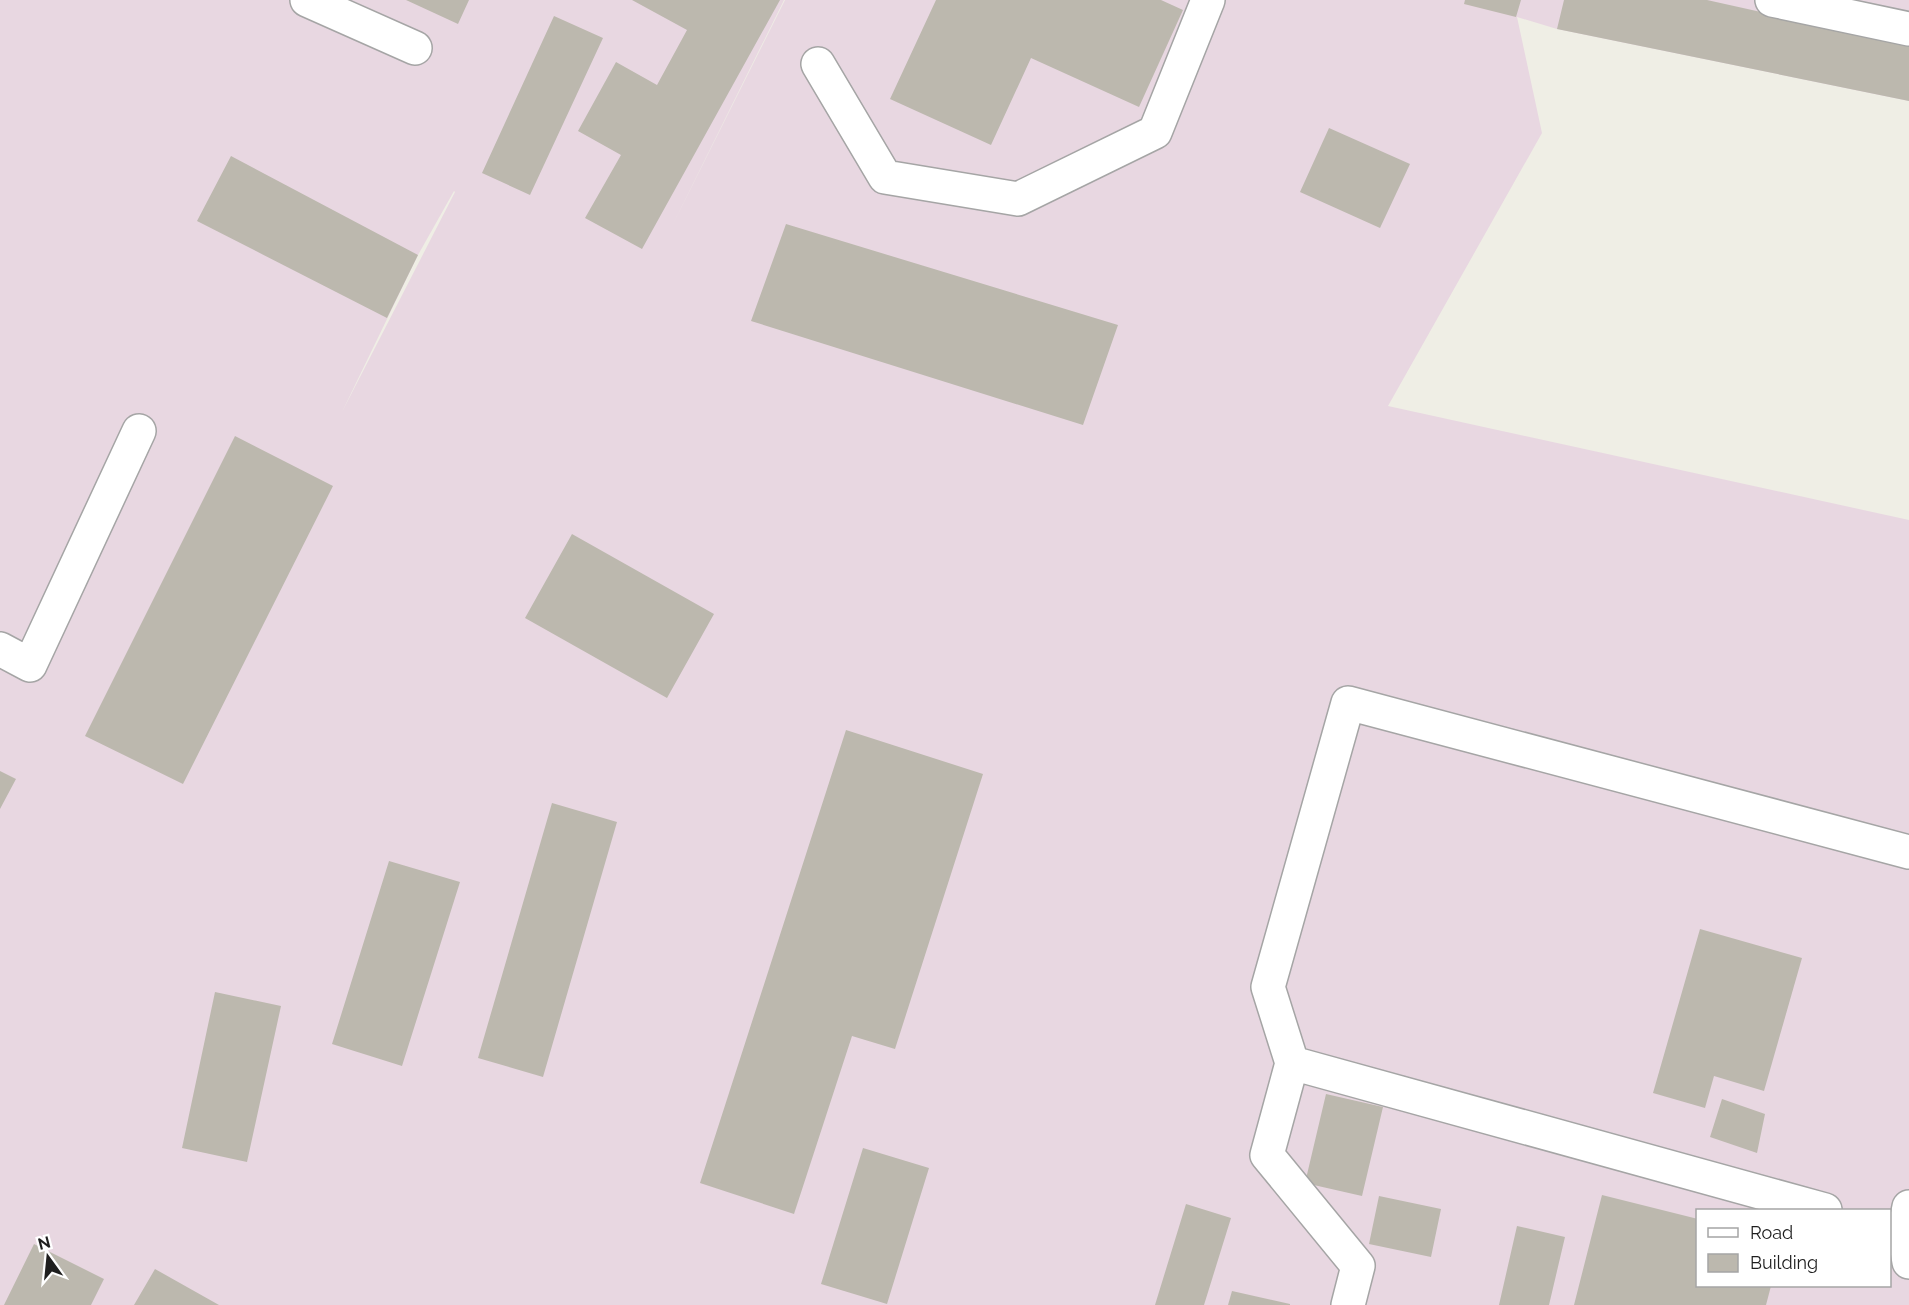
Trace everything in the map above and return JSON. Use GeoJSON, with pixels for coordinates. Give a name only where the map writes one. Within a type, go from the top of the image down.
{"type":"FeatureCollection","features":[{"type":"Feature","properties":{"kind":"lane"},"geometry":{"type":"LineString","coordinates":[[307,0],[415,48]]}},
{"type":"Feature","properties":{"kind":"lane"},"geometry":{"type":"LineString","coordinates":[[818,64],[885,177],[1018,199],[1155,132],[1208,0]]}},
{"type":"Feature","properties":{"kind":"lane"},"geometry":{"type":"LineString","coordinates":[[1772,0],[1909,29]]}},
{"type":"Feature","properties":{"kind":"lane"},"geometry":{"type":"LineString","coordinates":[[0,649],[30,665],[139,431]]}},
{"type":"Feature","properties":{"kind":"lane"},"geometry":{"type":"LineString","coordinates":[[1348,1305],[1358,1266],[1267,1155],[1292,1063],[1268,987],[1348,703],[1909,852]]}},
{"type":"Feature","properties":{"kind":"lane"},"geometry":{"type":"LineString","coordinates":[[1292,1063],[1822,1209]]}},
{"type":"Feature","properties":{"kind":"shaded area"},"geometry":{"type":"Polygon","coordinates":[[[0,0],[784,0],[672,226],[785,0],[1909,0],[1909,101],[1557,29],[1517,17],[1542,133],[1388,406],[1909,520],[1909,1305],[0,1305],[0,0]],[[455,192],[418,255],[342,412],[455,192]]]}},
{"type":"Feature","properties":{"kind":"building"},"geometry":{"type":"Polygon","coordinates":[[[406,0],[469,0],[458,24],[406,0]]]}},
{"type":"Feature","properties":{"kind":"building"},"geometry":{"type":"Polygon","coordinates":[[[632,0],[780,0],[642,249],[585,218],[621,155],[578,131],[616,62],[657,85],[687,30],[632,0]]]}},
{"type":"Feature","properties":{"kind":"building"},"geometry":{"type":"Polygon","coordinates":[[[936,0],[1161,0],[1183,10],[1139,107],[1031,58],[991,145],[890,99],[936,0]]]}},
{"type":"Feature","properties":{"kind":"building"},"geometry":{"type":"Polygon","coordinates":[[[1465,0],[1521,0],[1516,17],[1464,4],[1465,0]]]}},
{"type":"Feature","properties":{"kind":"building"},"geometry":{"type":"Polygon","coordinates":[[[1564,0],[1707,0],[1909,45],[1909,101],[1557,29],[1564,0]]]}},
{"type":"Feature","properties":{"kind":"building"},"geometry":{"type":"Polygon","coordinates":[[[554,16],[603,38],[530,195],[482,173],[554,16]]]}},
{"type":"Feature","properties":{"kind":"building"},"geometry":{"type":"Polygon","coordinates":[[[1329,128],[1410,164],[1380,228],[1300,192],[1329,128]]]}},
{"type":"Feature","properties":{"kind":"building"},"geometry":{"type":"Polygon","coordinates":[[[231,156],[418,255],[387,318],[197,221],[231,156]]]}},
{"type":"Feature","properties":{"kind":"building"},"geometry":{"type":"Polygon","coordinates":[[[786,224],[1118,325],[1083,425],[751,321],[786,224]]]}},
{"type":"Feature","properties":{"kind":"building"},"geometry":{"type":"Polygon","coordinates":[[[235,436],[333,486],[183,784],[85,736],[235,436]]]}},
{"type":"Feature","properties":{"kind":"building"},"geometry":{"type":"Polygon","coordinates":[[[572,534],[714,614],[667,698],[525,618],[572,534]]]}},
{"type":"Feature","properties":{"kind":"building"},"geometry":{"type":"Polygon","coordinates":[[[846,730],[983,774],[895,1049],[852,1036],[794,1214],[700,1183],[846,730]]]}},
{"type":"Feature","properties":{"kind":"building"},"geometry":{"type":"Polygon","coordinates":[[[0,771],[16,779],[0,809],[0,771]]]}},
{"type":"Feature","properties":{"kind":"building"},"geometry":{"type":"Polygon","coordinates":[[[552,803],[617,822],[543,1077],[478,1058],[552,803]]]}},
{"type":"Feature","properties":{"kind":"building"},"geometry":{"type":"Polygon","coordinates":[[[389,861],[460,882],[402,1066],[332,1044],[389,861]]]}},
{"type":"Feature","properties":{"kind":"building"},"geometry":{"type":"Polygon","coordinates":[[[1700,929],[1802,958],[1764,1091],[1714,1076],[1705,1108],[1653,1093],[1700,929]]]}},
{"type":"Feature","properties":{"kind":"building"},"geometry":{"type":"Polygon","coordinates":[[[215,992],[281,1006],[247,1162],[182,1148],[215,992]]]}},
{"type":"Feature","properties":{"kind":"building"},"geometry":{"type":"Polygon","coordinates":[[[1326,1094],[1383,1107],[1362,1196],[1305,1183],[1326,1094]]]}},
{"type":"Feature","properties":{"kind":"building"},"geometry":{"type":"Polygon","coordinates":[[[1722,1099],[1765,1114],[1757,1153],[1710,1137],[1722,1099]]]}},
{"type":"Feature","properties":{"kind":"building"},"geometry":{"type":"Polygon","coordinates":[[[863,1148],[929,1168],[887,1304],[821,1284],[863,1148]]]}},
{"type":"Feature","properties":{"kind":"building"},"geometry":{"type":"Polygon","coordinates":[[[1602,1195],[1696,1218],[1696,1287],[1771,1287],[1766,1305],[1574,1305],[1602,1195]]]}},
{"type":"Feature","properties":{"kind":"building"},"geometry":{"type":"Polygon","coordinates":[[[1379,1196],[1441,1209],[1431,1257],[1369,1244],[1379,1196]]]}},
{"type":"Feature","properties":{"kind":"building"},"geometry":{"type":"Polygon","coordinates":[[[1186,1204],[1231,1218],[1204,1305],[1155,1305],[1186,1204]]]}},
{"type":"Feature","properties":{"kind":"building"},"geometry":{"type":"Polygon","coordinates":[[[1517,1226],[1565,1237],[1549,1305],[1499,1305],[1517,1226]]]}},
{"type":"Feature","properties":{"kind":"building"},"geometry":{"type":"Polygon","coordinates":[[[34,1244],[104,1279],[91,1305],[4,1305],[34,1244]]]}},
{"type":"Feature","properties":{"kind":"building"},"geometry":{"type":"Polygon","coordinates":[[[155,1269],[219,1305],[134,1305],[155,1269]]]}},
{"type":"Feature","properties":{"kind":"building"},"geometry":{"type":"Polygon","coordinates":[[[1232,1291],[1290,1304],[1290,1305],[1228,1305],[1232,1291]]]}}]}
